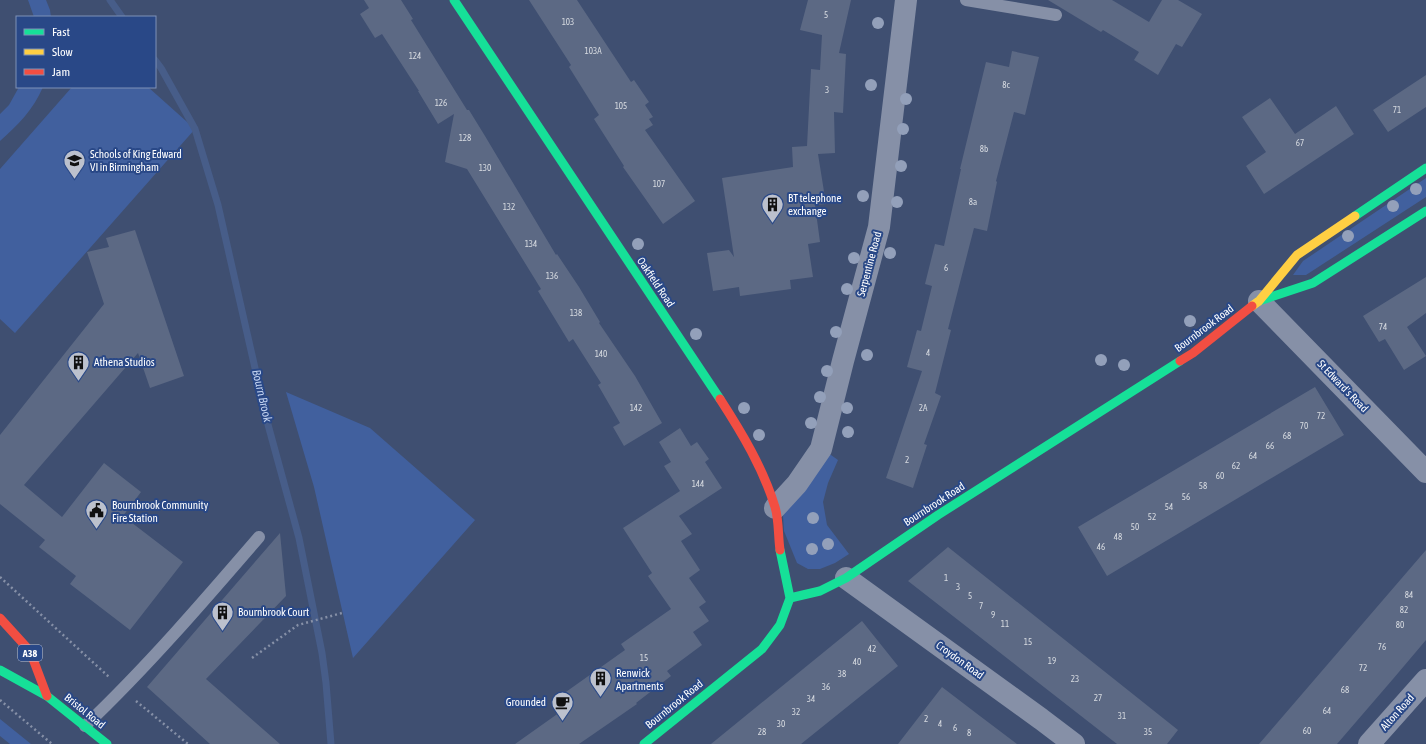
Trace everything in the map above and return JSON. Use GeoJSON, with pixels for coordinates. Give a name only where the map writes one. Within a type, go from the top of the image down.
{"type":"FeatureCollection","features":[{"type":"Feature","properties":{"kind":"main road","name":"Oakfield Road"},"geometry":{"type":"LineString","coordinates":[[454,0],[739,428],[759,466],[775,508],[780,548],[790,598]]}},
{"type":"Feature","properties":{"kind":"main road","name":"Bournbrook Road"},"geometry":{"type":"LineString","coordinates":[[644,744],[762,649],[780,625],[790,598],[820,591],[846,578],[938,515],[1193,354],[1259,301],[1297,255],[1426,168]]}},
{"type":"Feature","properties":{"kind":"main road","name":"Bournbrook Road"},"geometry":{"type":"LineString","coordinates":[[1259,301],[1313,283],[1426,211]]}},
{"type":"Feature","properties":{"kind":"main road","name":"Bristol Road"},"geometry":{"type":"LineString","coordinates":[[0,618],[30,651],[47,696]]}},
{"type":"Feature","properties":{"kind":"main road","name":"Bristol Road"},"geometry":{"type":"LineString","coordinates":[[0,670],[47,696],[107,744]]}},
{"type":"Feature","properties":{"kind":"street","name":"Serpentine Road"},"geometry":{"type":"LineString","coordinates":[[775,508],[797,484],[821,449],[879,227],[906,0]]}},
{"type":"Feature","properties":{"kind":"street","name":"St Edward's Road"},"geometry":{"type":"LineString","coordinates":[[1259,301],[1426,472]]}},
{"type":"Feature","properties":{"kind":"street","name":"Croydon Road"},"geometry":{"type":"LineString","coordinates":[[846,578],[1042,719],[1074,744]]}},
{"type":"Feature","properties":{"kind":"street","name":"Alton Road"},"geometry":{"type":"LineString","coordinates":[[1369,744],[1426,680]]}},
{"type":"Feature","properties":{"kind":"lane"},"geometry":{"type":"LineString","coordinates":[[966,0],[1056,15]]}},
{"type":"Feature","properties":{"kind":"lane"},"geometry":{"type":"LineString","coordinates":[[85,726],[123,690],[196,610],[259,537]]}},
{"type":"Feature","properties":{"kind":"path"},"geometry":{"type":"LineString","coordinates":[[0,577],[123,690],[188,744]]}},
{"type":"Feature","properties":{"kind":"path"},"geometry":{"type":"LineString","coordinates":[[252,658],[298,625],[342,612]]}},
{"type":"Feature","properties":{"kind":"path"},"geometry":{"type":"LineString","coordinates":[[0,700],[52,744]]}},
{"type":"Feature","properties":{"kind":"shaded area"},"geometry":{"type":"Polygon","coordinates":[[[28,0],[46,0],[51,16],[34,16],[28,0]]]}},
{"type":"Feature","properties":{"kind":"shaded area"},"geometry":{"type":"Polygon","coordinates":[[[18,88],[42,88],[35,103],[24,117],[0,141],[0,114],[9,105],[18,88]]]}},
{"type":"Feature","properties":{"kind":"shaded area","name":"Schools of King Edward VI in Birmingham"},"geometry":{"type":"Polygon","coordinates":[[[71,88],[149,88],[195,129],[15,333],[0,319],[0,169],[71,88]]]}},
{"type":"Feature","properties":{"kind":"shaded area"},"geometry":{"type":"Polygon","coordinates":[[[1426,178],[1426,197],[1306,275],[1293,275],[1303,261],[1426,178]]]}},
{"type":"Feature","properties":{"kind":"shaded area"},"geometry":{"type":"Polygon","coordinates":[[[286,392],[370,428],[475,520],[353,658],[314,487],[286,392]]]}},
{"type":"Feature","properties":{"kind":"shaded area"},"geometry":{"type":"Polygon","coordinates":[[[824,450],[838,460],[828,483],[823,502],[827,525],[849,554],[835,563],[820,569],[808,569],[797,563],[784,531],[783,516],[824,450]]]}},
{"type":"Feature","properties":{"kind":"shaded area"},"geometry":{"type":"Polygon","coordinates":[[[0,719],[31,744],[10,744],[0,736],[0,719]]]}},
{"type":"Feature","properties":{"kind":"building"},"geometry":{"type":"Polygon","coordinates":[[[364,0],[401,0],[413,19],[411,20],[467,110],[469,110],[556,255],[557,254],[579,287],[600,322],[599,323],[635,376],[662,423],[624,446],[613,427],[620,423],[598,385],[601,383],[573,339],[569,342],[538,291],[541,289],[467,169],[445,162],[454,114],[438,124],[419,91],[382,34],[375,38],[360,14],[369,8],[364,0]]]}},
{"type":"Feature","properties":{"kind":"building"},"geometry":{"type":"Polygon","coordinates":[[[529,0],[577,0],[631,82],[634,80],[649,102],[645,105],[653,117],[649,119],[653,125],[645,130],[695,201],[663,224],[623,167],[624,166],[594,119],[599,115],[569,67],[571,65],[529,0]]]}},
{"type":"Feature","properties":{"kind":"building","name":"BT telephone exchange"},"geometry":{"type":"Polygon","coordinates":[[[808,0],[851,0],[839,53],[846,54],[843,113],[834,112],[835,153],[818,154],[826,204],[815,205],[820,242],[808,244],[813,277],[790,280],[791,289],[740,296],[739,287],[713,291],[707,253],[729,250],[734,257],[722,178],[793,167],[792,147],[807,146],[811,69],[820,70],[822,35],[800,30],[808,0]]]}},
{"type":"Feature","properties":{"kind":"building"},"geometry":{"type":"Polygon","coordinates":[[[1048,0],[1112,0],[1149,22],[1162,0],[1178,0],[1202,14],[1182,47],[1176,44],[1158,75],[1134,60],[1139,52],[1103,30],[1101,32],[1048,0]]]}},
{"type":"Feature","properties":{"kind":"building"},"geometry":{"type":"Polygon","coordinates":[[[1012,51],[1039,57],[1025,115],[1014,112],[996,181],[987,231],[974,228],[948,329],[951,330],[935,393],[941,396],[924,444],[927,445],[913,488],[886,478],[922,371],[907,367],[917,330],[921,331],[932,286],[925,284],[935,244],[944,246],[960,169],[986,62],[1009,67],[1012,51]]]}},
{"type":"Feature","properties":{"kind":"building"},"geometry":{"type":"Polygon","coordinates":[[[1426,75],[1426,107],[1388,132],[1373,110],[1426,75]]]}},
{"type":"Feature","properties":{"kind":"building"},"geometry":{"type":"Polygon","coordinates":[[[1270,98],[1295,134],[1336,106],[1354,134],[1264,194],[1246,166],[1266,152],[1242,117],[1270,98]]]}},
{"type":"Feature","properties":{"kind":"building"},"geometry":{"type":"Polygon","coordinates":[[[135,230],[184,376],[150,388],[138,353],[24,485],[62,517],[104,463],[141,492],[123,516],[183,562],[130,630],[70,584],[76,576],[39,547],[45,540],[0,504],[0,435],[104,304],[87,252],[109,247],[106,238],[135,230]]]}},
{"type":"Feature","properties":{"kind":"building"},"geometry":{"type":"Polygon","coordinates":[[[1426,277],[1426,313],[1407,327],[1426,356],[1404,370],[1385,339],[1379,342],[1363,316],[1426,277]]]}},
{"type":"Feature","properties":{"kind":"building"},"geometry":{"type":"Polygon","coordinates":[[[1315,387],[1344,435],[1107,576],[1078,527],[1315,387]]]}},
{"type":"Feature","properties":{"kind":"building"},"geometry":{"type":"Polygon","coordinates":[[[680,428],[691,446],[697,442],[709,459],[705,462],[722,488],[679,516],[692,534],[681,541],[700,570],[689,578],[706,602],[699,607],[709,621],[693,632],[702,645],[667,671],[671,676],[636,703],[637,704],[579,744],[515,744],[570,705],[563,694],[625,650],[621,644],[671,609],[648,576],[652,573],[623,528],[680,491],[664,466],[671,462],[659,442],[680,428]]]}},
{"type":"Feature","properties":{"kind":"building","name":"Bournbrook Court"},"geometry":{"type":"Polygon","coordinates":[[[280,533],[286,596],[206,679],[280,744],[210,744],[147,687],[280,533]]]}},
{"type":"Feature","properties":{"kind":"building"},"geometry":{"type":"Polygon","coordinates":[[[948,547],[1178,730],[1167,744],[1117,744],[908,581],[948,547]]]}},
{"type":"Feature","properties":{"kind":"building"},"geometry":{"type":"Polygon","coordinates":[[[1426,550],[1426,640],[1393,679],[1337,744],[1259,744],[1426,550]]]}},
{"type":"Feature","properties":{"kind":"building"},"geometry":{"type":"Polygon","coordinates":[[[862,621],[898,666],[801,744],[711,744],[862,621]]]}},
{"type":"Feature","properties":{"kind":"building"},"geometry":{"type":"Polygon","coordinates":[[[942,687],[976,713],[1017,744],[898,744],[942,687]]]}},
{"type":"Feature","properties":{"kind":"waterway","name":"Bourn Brook"},"geometry":{"type":"LineString","coordinates":[[110,0],[121,16]]}},
{"type":"Feature","properties":{"kind":"waterway","name":"Bourn Brook"},"geometry":{"type":"LineString","coordinates":[[156,61],[195,129],[218,205],[267,421],[299,538],[322,653],[331,744]]}},
{"type":"Feature","properties":{"kind":"traffic: fast"},"geometry":{"type":"LineString","coordinates":[[454,0],[720,399]]}},
{"type":"Feature","properties":{"kind":"traffic: fast"},"geometry":{"type":"LineString","coordinates":[[1355,216],[1426,168]]}},
{"type":"Feature","properties":{"kind":"traffic: fast"},"geometry":{"type":"LineString","coordinates":[[1259,301],[1313,283],[1426,211]]}},
{"type":"Feature","properties":{"kind":"traffic: fast"},"geometry":{"type":"LineString","coordinates":[[790,598],[820,591],[846,578],[938,515],[1180,361]]}},
{"type":"Feature","properties":{"kind":"traffic: fast"},"geometry":{"type":"LineString","coordinates":[[644,744],[762,649],[780,625],[790,598],[780,550]]}},
{"type":"Feature","properties":{"kind":"traffic: fast"},"geometry":{"type":"LineString","coordinates":[[0,670],[47,696],[107,744]]}},
{"type":"Feature","properties":{"kind":"traffic: slow"},"geometry":{"type":"LineString","coordinates":[[1252,306],[1259,301],[1297,255],[1355,216]]}},
{"type":"Feature","properties":{"kind":"traffic: jam"},"geometry":{"type":"LineString","coordinates":[[1180,361],[1193,353],[1252,306]]}},
{"type":"Feature","properties":{"kind":"traffic: jam"},"geometry":{"type":"LineString","coordinates":[[720,399],[751,451],[770,493],[777,517],[780,550]]}},
{"type":"Feature","properties":{"kind":"traffic: jam"},"geometry":{"type":"LineString","coordinates":[[0,618],[30,651],[47,696]]}},
{"type":"Feature","properties":{"kind":"place","name":"Schools of King Edward VI in Birmingham"},"geometry":{"type":"Point","coordinates":[75,180]}},
{"type":"Feature","properties":{"kind":"place","name":"BT telephone exchange"},"geometry":{"type":"Point","coordinates":[773,224]}},
{"type":"Feature","properties":{"kind":"place","name":"Athena Studios"},"geometry":{"type":"Point","coordinates":[78,382]}},
{"type":"Feature","properties":{"kind":"place","name":"Bournbrook Community Fire Station"},"geometry":{"type":"Point","coordinates":[97,530]}},
{"type":"Feature","properties":{"kind":"place","name":"Bournbrook Court"},"geometry":{"type":"Point","coordinates":[223,632]}},
{"type":"Feature","properties":{"kind":"place","name":"Renwick Apartments"},"geometry":{"type":"Point","coordinates":[600,698]}},
{"type":"Feature","properties":{"kind":"place","name":"Grounded"},"geometry":{"type":"Point","coordinates":[562,722]}}]}
